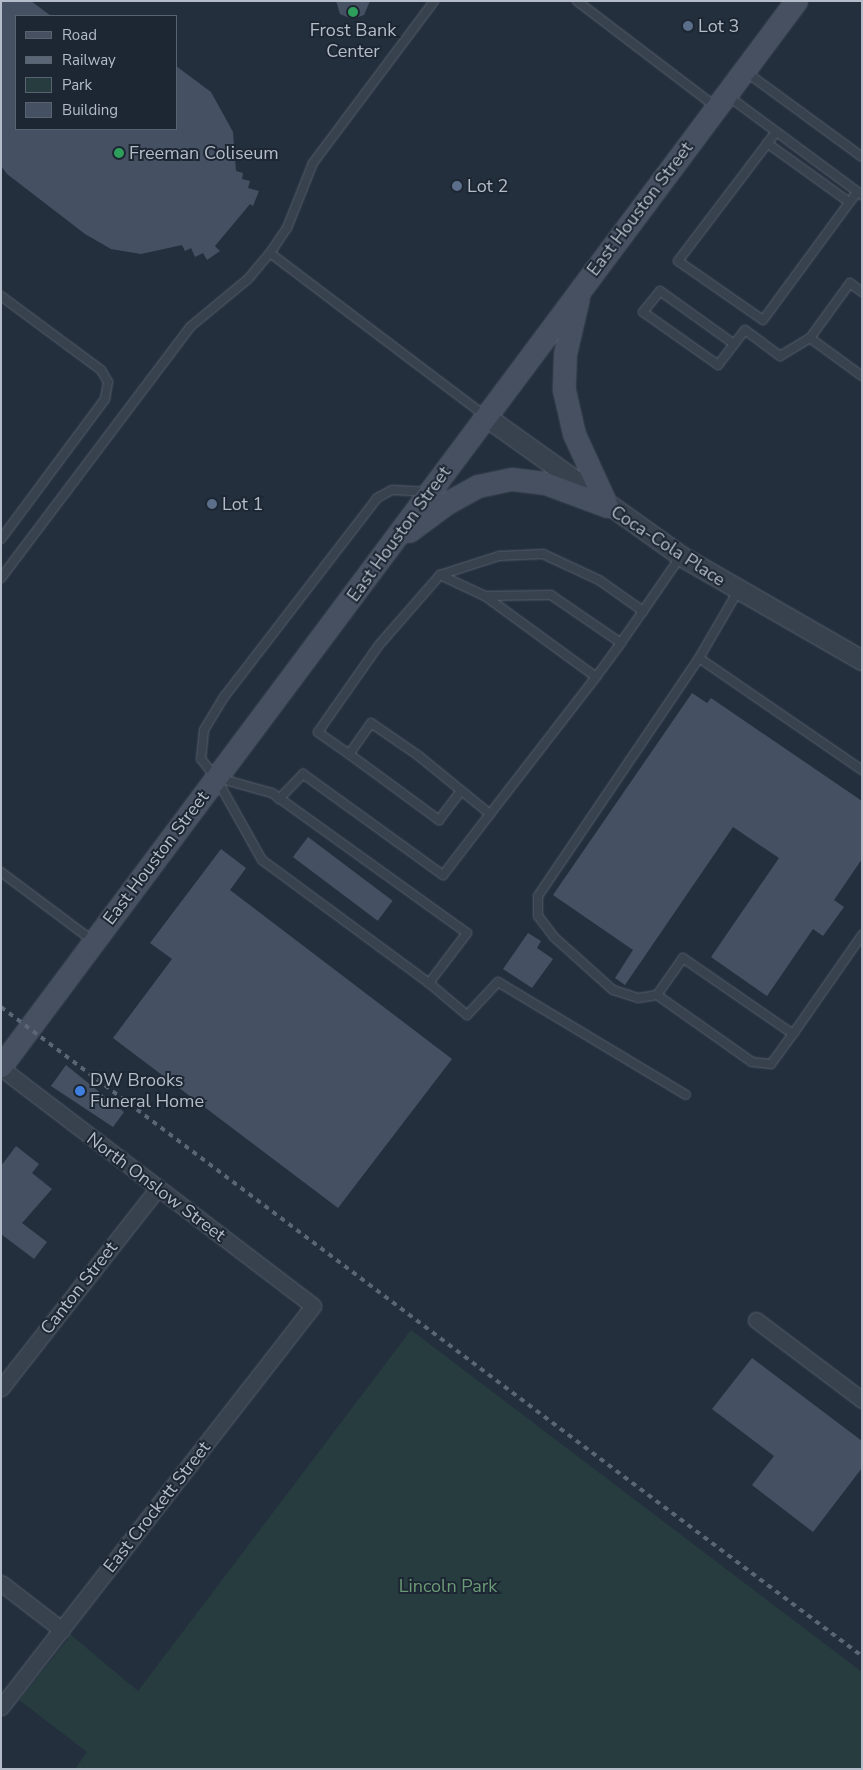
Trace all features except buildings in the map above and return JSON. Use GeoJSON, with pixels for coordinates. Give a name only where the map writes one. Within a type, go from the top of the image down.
{"type":"FeatureCollection","features":[{"type":"Feature","properties":{"kind":"main road","name":"East Houston Street"},"geometry":{"type":"LineString","coordinates":[[1,1067],[391,545],[580,288],[796,1]]}},
{"type":"Feature","properties":{"kind":"main road"},"geometry":{"type":"LineString","coordinates":[[580,288],[564,354],[564,390],[574,434],[607,506]]}},
{"type":"Feature","properties":{"kind":"main road"},"geometry":{"type":"LineString","coordinates":[[391,545],[447,503],[478,486],[512,479],[545,483],[607,506]]}},
{"type":"Feature","properties":{"kind":"street","name":"Coca-Cola Place"},"geometry":{"type":"LineString","coordinates":[[486,416],[607,506],[681,556],[738,591],[862,660]]}},
{"type":"Feature","properties":{"kind":"street","name":"North Onslow Street"},"geometry":{"type":"LineString","coordinates":[[1,1067],[313,1306]]}},
{"type":"Feature","properties":{"kind":"street","name":"Canton Street"},"geometry":{"type":"LineString","coordinates":[[1,1388],[157,1188]]}},
{"type":"Feature","properties":{"kind":"street","name":"East Crockett Street"},"geometry":{"type":"LineString","coordinates":[[1,1707],[313,1306]]}},
{"type":"Feature","properties":{"kind":"street"},"geometry":{"type":"LineString","coordinates":[[756,1320],[862,1400]]}},
{"type":"Feature","properties":{"kind":"street"},"geometry":{"type":"LineString","coordinates":[[1,1584],[62,1630]]}},
{"type":"Feature","properties":{"kind":"lane"},"geometry":{"type":"LineString","coordinates":[[1,578],[190,327],[248,279],[270,253],[287,228],[313,163],[434,1]]}},
{"type":"Feature","properties":{"kind":"lane"},"geometry":{"type":"LineString","coordinates":[[577,1],[722,101],[776,132],[859,194],[849,202],[763,320],[678,261],[776,132]]}},
{"type":"Feature","properties":{"kind":"lane"},"geometry":{"type":"LineString","coordinates":[[744,71],[862,157]]}},
{"type":"Feature","properties":{"kind":"lane"},"geometry":{"type":"LineString","coordinates":[[768,143],[849,202]]}},
{"type":"Feature","properties":{"kind":"lane"},"geometry":{"type":"LineString","coordinates":[[270,253],[486,416]]}},
{"type":"Feature","properties":{"kind":"lane"},"geometry":{"type":"LineString","coordinates":[[734,344],[660,291],[644,312],[718,365],[734,344],[744,330],[780,356],[810,338],[850,283],[862,292]]}},
{"type":"Feature","properties":{"kind":"lane"},"geometry":{"type":"LineString","coordinates":[[1,296],[101,370],[108,382],[105,399],[1,539]]}},
{"type":"Feature","properties":{"kind":"lane"},"geometry":{"type":"LineString","coordinates":[[810,338],[862,376]]}},
{"type":"Feature","properties":{"kind":"lane"},"geometry":{"type":"LineString","coordinates":[[429,492],[392,490],[377,498],[224,697],[204,730],[201,759],[216,778],[262,860],[429,983],[467,1015],[498,982],[686,1095]]}},
{"type":"Feature","properties":{"kind":"lane"},"geometry":{"type":"LineString","coordinates":[[461,791],[439,820],[318,732],[379,645],[440,575],[499,556],[543,554],[599,580],[643,611]]}},
{"type":"Feature","properties":{"kind":"lane"},"geometry":{"type":"LineString","coordinates":[[279,798],[303,774],[443,875],[596,677],[681,556]]}},
{"type":"Feature","properties":{"kind":"lane"},"geometry":{"type":"LineString","coordinates":[[440,575],[485,596],[596,677]]}},
{"type":"Feature","properties":{"kind":"lane"},"geometry":{"type":"LineString","coordinates":[[738,591],[699,658],[538,896],[538,916],[554,937],[613,990],[638,998],[657,996],[752,1062],[771,1064],[862,935]]}},
{"type":"Feature","properties":{"kind":"lane"},"geometry":{"type":"LineString","coordinates":[[485,596],[551,595],[621,643]]}},
{"type":"Feature","properties":{"kind":"lane"},"geometry":{"type":"LineString","coordinates":[[699,658],[862,770]]}},
{"type":"Feature","properties":{"kind":"lane"},"geometry":{"type":"LineString","coordinates":[[349,754],[371,724],[490,814]]}},
{"type":"Feature","properties":{"kind":"lane"},"geometry":{"type":"LineString","coordinates":[[216,778],[279,798],[467,932],[429,983]]}},
{"type":"Feature","properties":{"kind":"lane"},"geometry":{"type":"LineString","coordinates":[[1,872],[94,941]]}},
{"type":"Feature","properties":{"kind":"lane"},"geometry":{"type":"LineString","coordinates":[[657,996],[683,958],[793,1034]]}},
{"type":"Feature","properties":{"kind":"green space","name":"Lincoln Park"},"geometry":{"type":"Polygon","coordinates":[[[411,1330],[862,1672],[862,1769],[75,1769],[87,1752],[19,1700],[71,1635],[138,1691],[411,1330]]]}},
{"type":"Feature","properties":{"kind":"railway"},"geometry":{"type":"LineString","coordinates":[[1,1007],[862,1656]]}},
{"type":"Feature","properties":{"kind":"place","name":"Frost Bank Center"},"geometry":{"type":"Point","coordinates":[353,12]}},
{"type":"Feature","properties":{"kind":"place","name":"Lot 3"},"geometry":{"type":"Point","coordinates":[688,26]}},
{"type":"Feature","properties":{"kind":"place","name":"Freeman Coliseum"},"geometry":{"type":"Point","coordinates":[119,153]}},
{"type":"Feature","properties":{"kind":"place","name":"Lot 2"},"geometry":{"type":"Point","coordinates":[457,186]}},
{"type":"Feature","properties":{"kind":"place","name":"Lot 1"},"geometry":{"type":"Point","coordinates":[212,504]}},
{"type":"Feature","properties":{"kind":"place","name":"DW Brooks Funeral Home"},"geometry":{"type":"Point","coordinates":[80,1091]}}]}
